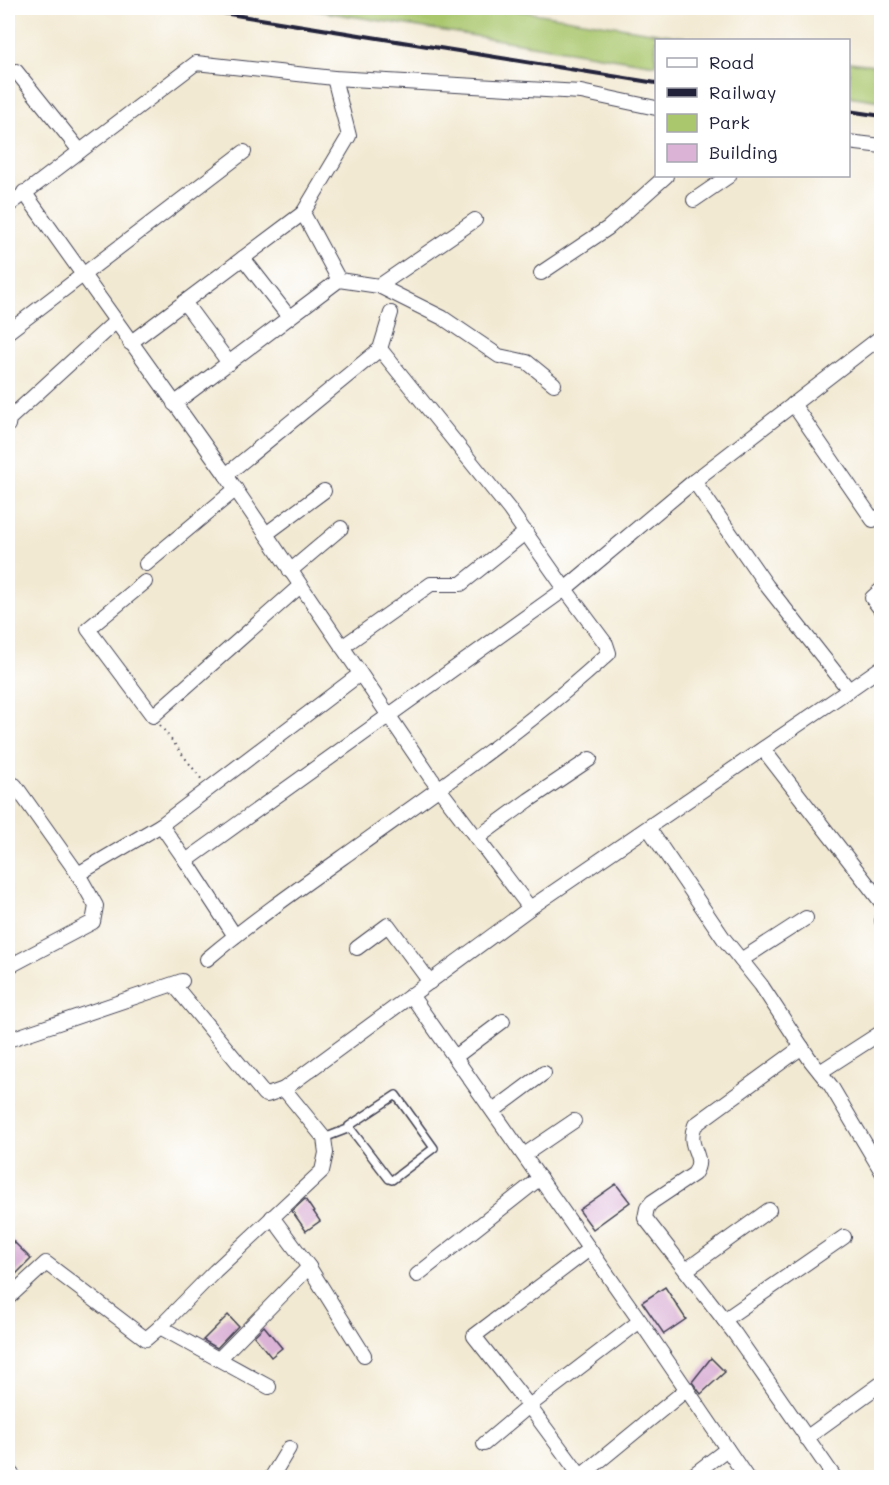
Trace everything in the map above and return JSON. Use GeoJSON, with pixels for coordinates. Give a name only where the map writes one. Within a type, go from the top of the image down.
{"type":"FeatureCollection","features":[{"type":"Feature","properties":{"kind":"street"},"geometry":{"type":"LineString","coordinates":[[8,206],[196,63],[334,78],[581,92],[655,108]]}},
{"type":"Feature","properties":{"kind":"street"},"geometry":{"type":"LineString","coordinates":[[15,71],[80,151]]}},
{"type":"Feature","properties":{"kind":"street"},"geometry":{"type":"LineString","coordinates":[[130,343],[303,213],[349,136],[334,78]]}},
{"type":"Feature","properties":{"kind":"street"},"geometry":{"type":"LineString","coordinates":[[850,142],[882,146]]}},
{"type":"Feature","properties":{"kind":"street"},"geometry":{"type":"LineString","coordinates":[[8,332],[244,152]]}},
{"type":"Feature","properties":{"kind":"street"},"geometry":{"type":"LineString","coordinates":[[541,273],[608,228],[665,177]]}},
{"type":"Feature","properties":{"kind":"street"},"geometry":{"type":"LineString","coordinates":[[694,200],[728,177]]}},
{"type":"Feature","properties":{"kind":"street"},"geometry":{"type":"LineString","coordinates":[[24,192],[236,489],[439,789],[530,908]]}},
{"type":"Feature","properties":{"kind":"street"},"geometry":{"type":"LineString","coordinates":[[303,213],[339,280]]}},
{"type":"Feature","properties":{"kind":"street"},"geometry":{"type":"LineString","coordinates":[[379,286],[475,220]]}},
{"type":"Feature","properties":{"kind":"street"},"geometry":{"type":"LineString","coordinates":[[243,258],[289,317]]}},
{"type":"Feature","properties":{"kind":"street"},"geometry":{"type":"LineString","coordinates":[[174,404],[339,280],[379,286],[443,318],[499,356],[527,362],[555,384]]}},
{"type":"Feature","properties":{"kind":"street"},"geometry":{"type":"LineString","coordinates":[[184,303],[229,363]]}},
{"type":"Feature","properties":{"kind":"street"},"geometry":{"type":"LineString","coordinates":[[226,475],[380,349],[391,313]]}},
{"type":"Feature","properties":{"kind":"street"},"geometry":{"type":"LineString","coordinates":[[8,425],[9,419],[115,322]]}},
{"type":"Feature","properties":{"kind":"street"},"geometry":{"type":"LineString","coordinates":[[186,861],[565,589],[694,481],[882,336]]}},
{"type":"Feature","properties":{"kind":"street"},"geometry":{"type":"LineString","coordinates":[[207,959],[235,936],[439,789],[578,682],[609,653],[606,644],[509,509],[380,349]]}},
{"type":"Feature","properties":{"kind":"street"},"geometry":{"type":"LineString","coordinates":[[794,404],[873,520],[882,515]]}},
{"type":"Feature","properties":{"kind":"street"},"geometry":{"type":"LineString","coordinates":[[694,481],[767,586],[849,690]]}},
{"type":"Feature","properties":{"kind":"street"},"geometry":{"type":"LineString","coordinates":[[146,564],[236,489]]}},
{"type":"Feature","properties":{"kind":"street"},"geometry":{"type":"LineString","coordinates":[[266,534],[324,491]]}},
{"type":"Feature","properties":{"kind":"street"},"geometry":{"type":"LineString","coordinates":[[290,571],[341,528]]}},
{"type":"Feature","properties":{"kind":"street"},"geometry":{"type":"LineString","coordinates":[[342,647],[431,584],[461,584],[526,532]]}},
{"type":"Feature","properties":{"kind":"street"},"geometry":{"type":"LineString","coordinates":[[145,582],[88,629],[153,716],[300,586]]}},
{"type":"Feature","properties":{"kind":"street"},"geometry":{"type":"LineString","coordinates":[[882,589],[872,598],[882,611]]}},
{"type":"Feature","properties":{"kind":"street"},"geometry":{"type":"LineString","coordinates":[[8,1040],[178,983],[264,1094],[284,1089],[530,908],[649,829],[882,667]]}},
{"type":"Feature","properties":{"kind":"street"},"geometry":{"type":"LineString","coordinates":[[78,873],[161,825],[360,674]]}},
{"type":"Feature","properties":{"kind":"street"},"geometry":{"type":"LineString","coordinates":[[763,749],[882,903]]}},
{"type":"Feature","properties":{"kind":"street"},"geometry":{"type":"LineString","coordinates":[[477,838],[590,759]]}},
{"type":"Feature","properties":{"kind":"street"},"geometry":{"type":"LineString","coordinates":[[8,789],[15,784],[78,873],[96,906],[93,922],[8,967]]}},
{"type":"Feature","properties":{"kind":"street"},"geometry":{"type":"LineString","coordinates":[[161,825],[235,936]]}},
{"type":"Feature","properties":{"kind":"street"},"geometry":{"type":"LineString","coordinates":[[649,829],[724,939],[761,985],[842,1103],[882,1172]]}},
{"type":"Feature","properties":{"kind":"street"},"geometry":{"type":"LineString","coordinates":[[741,960],[807,918]]}},
{"type":"Feature","properties":{"kind":"street"},"geometry":{"type":"LineString","coordinates":[[357,948],[388,924],[429,982]]}},
{"type":"Feature","properties":{"kind":"street"},"geometry":{"type":"LineString","coordinates":[[411,995],[640,1321],[747,1478]]}},
{"type":"Feature","properties":{"kind":"street"},"geometry":{"type":"LineString","coordinates":[[454,1057],[503,1022]]}},
{"type":"Feature","properties":{"kind":"street"},"geometry":{"type":"LineString","coordinates":[[820,1072],[882,1032]]}},
{"type":"Feature","properties":{"kind":"street"},"geometry":{"type":"LineString","coordinates":[[802,1047],[695,1125],[691,1137],[699,1161],[697,1170],[652,1202],[645,1213],[647,1221],[724,1320],[835,1478]]}},
{"type":"Feature","properties":{"kind":"street"},"geometry":{"type":"LineString","coordinates":[[493,1111],[544,1073]]}},
{"type":"Feature","properties":{"kind":"street"},"geometry":{"type":"LineString","coordinates":[[8,1298],[46,1263],[146,1339],[322,1171],[326,1153],[324,1138],[284,1089]]}},
{"type":"Feature","properties":{"kind":"street"},"geometry":{"type":"LineString","coordinates":[[524,1155],[574,1121]]}},
{"type":"Feature","properties":{"kind":"street"},"geometry":{"type":"LineString","coordinates":[[417,1275],[540,1178]]}},
{"type":"Feature","properties":{"kind":"street"},"geometry":{"type":"LineString","coordinates":[[687,1270],[769,1210]]}},
{"type":"Feature","properties":{"kind":"street"},"geometry":{"type":"LineString","coordinates":[[272,1217],[309,1267],[364,1355]]}},
{"type":"Feature","properties":{"kind":"street"},"geometry":{"type":"LineString","coordinates":[[724,1320],[844,1237]]}},
{"type":"Feature","properties":{"kind":"street"},"geometry":{"type":"LineString","coordinates":[[588,1250],[474,1336],[582,1477],[687,1389]]}},
{"type":"Feature","properties":{"kind":"street"},"geometry":{"type":"LineString","coordinates":[[219,1359],[309,1267]]}},
{"type":"Feature","properties":{"kind":"street"},"geometry":{"type":"LineString","coordinates":[[484,1444],[529,1406],[640,1321]]}},
{"type":"Feature","properties":{"kind":"street"},"geometry":{"type":"LineString","coordinates":[[160,1327],[269,1387]]}},
{"type":"Feature","properties":{"kind":"street"},"geometry":{"type":"LineString","coordinates":[[806,1438],[882,1383]]}},
{"type":"Feature","properties":{"kind":"street"},"geometry":{"type":"LineString","coordinates":[[271,1478],[289,1448]]}},
{"type":"Feature","properties":{"kind":"street"},"geometry":{"type":"LineString","coordinates":[[689,1478],[727,1449]]}},
{"type":"Feature","properties":{"kind":"street"},"geometry":{"type":"LineString","coordinates":[[8,1470],[15,1478]]}},
{"type":"Feature","properties":{"kind":"lane"},"geometry":{"type":"LineString","coordinates":[[324,1138],[350,1128],[396,1095],[434,1148],[392,1180],[350,1128]]}},
{"type":"Feature","properties":{"kind":"path"},"geometry":{"type":"LineString","coordinates":[[153,716],[209,789]]}},
{"type":"Feature","properties":{"kind":"green space"},"geometry":{"type":"Polygon","coordinates":[[[300,8],[503,8],[694,39],[655,39],[655,65],[300,8]]]}},
{"type":"Feature","properties":{"kind":"green space"},"geometry":{"type":"Polygon","coordinates":[[[850,62],[881,66],[881,101],[850,96],[850,62]]]}},
{"type":"Feature","properties":{"kind":"building"},"geometry":{"type":"Polygon","coordinates":[[[616,1184],[630,1202],[593,1229],[579,1210],[616,1184]]]}},
{"type":"Feature","properties":{"kind":"building"},"geometry":{"type":"Polygon","coordinates":[[[305,1199],[320,1221],[306,1231],[292,1211],[305,1199]]]}},
{"type":"Feature","properties":{"kind":"building"},"geometry":{"type":"Polygon","coordinates":[[[8,1236],[31,1259],[15,1275],[8,1269],[8,1236]]]}},
{"type":"Feature","properties":{"kind":"building"},"geometry":{"type":"Polygon","coordinates":[[[665,1287],[686,1319],[664,1334],[642,1302],[665,1287]]]}},
{"type":"Feature","properties":{"kind":"building"},"geometry":{"type":"Polygon","coordinates":[[[228,1315],[238,1326],[217,1348],[203,1340],[228,1315]]]}},
{"type":"Feature","properties":{"kind":"building"},"geometry":{"type":"Polygon","coordinates":[[[264,1326],[282,1348],[271,1357],[254,1336],[264,1326]]]}},
{"type":"Feature","properties":{"kind":"building"},"geometry":{"type":"Polygon","coordinates":[[[711,1358],[725,1372],[701,1394],[692,1382],[711,1358]]]}},
{"type":"Feature","properties":{"kind":"railway"},"geometry":{"type":"LineString","coordinates":[[192,8],[655,83]]}},
{"type":"Feature","properties":{"kind":"railway"},"geometry":{"type":"LineString","coordinates":[[850,111],[882,116]]}}]}
